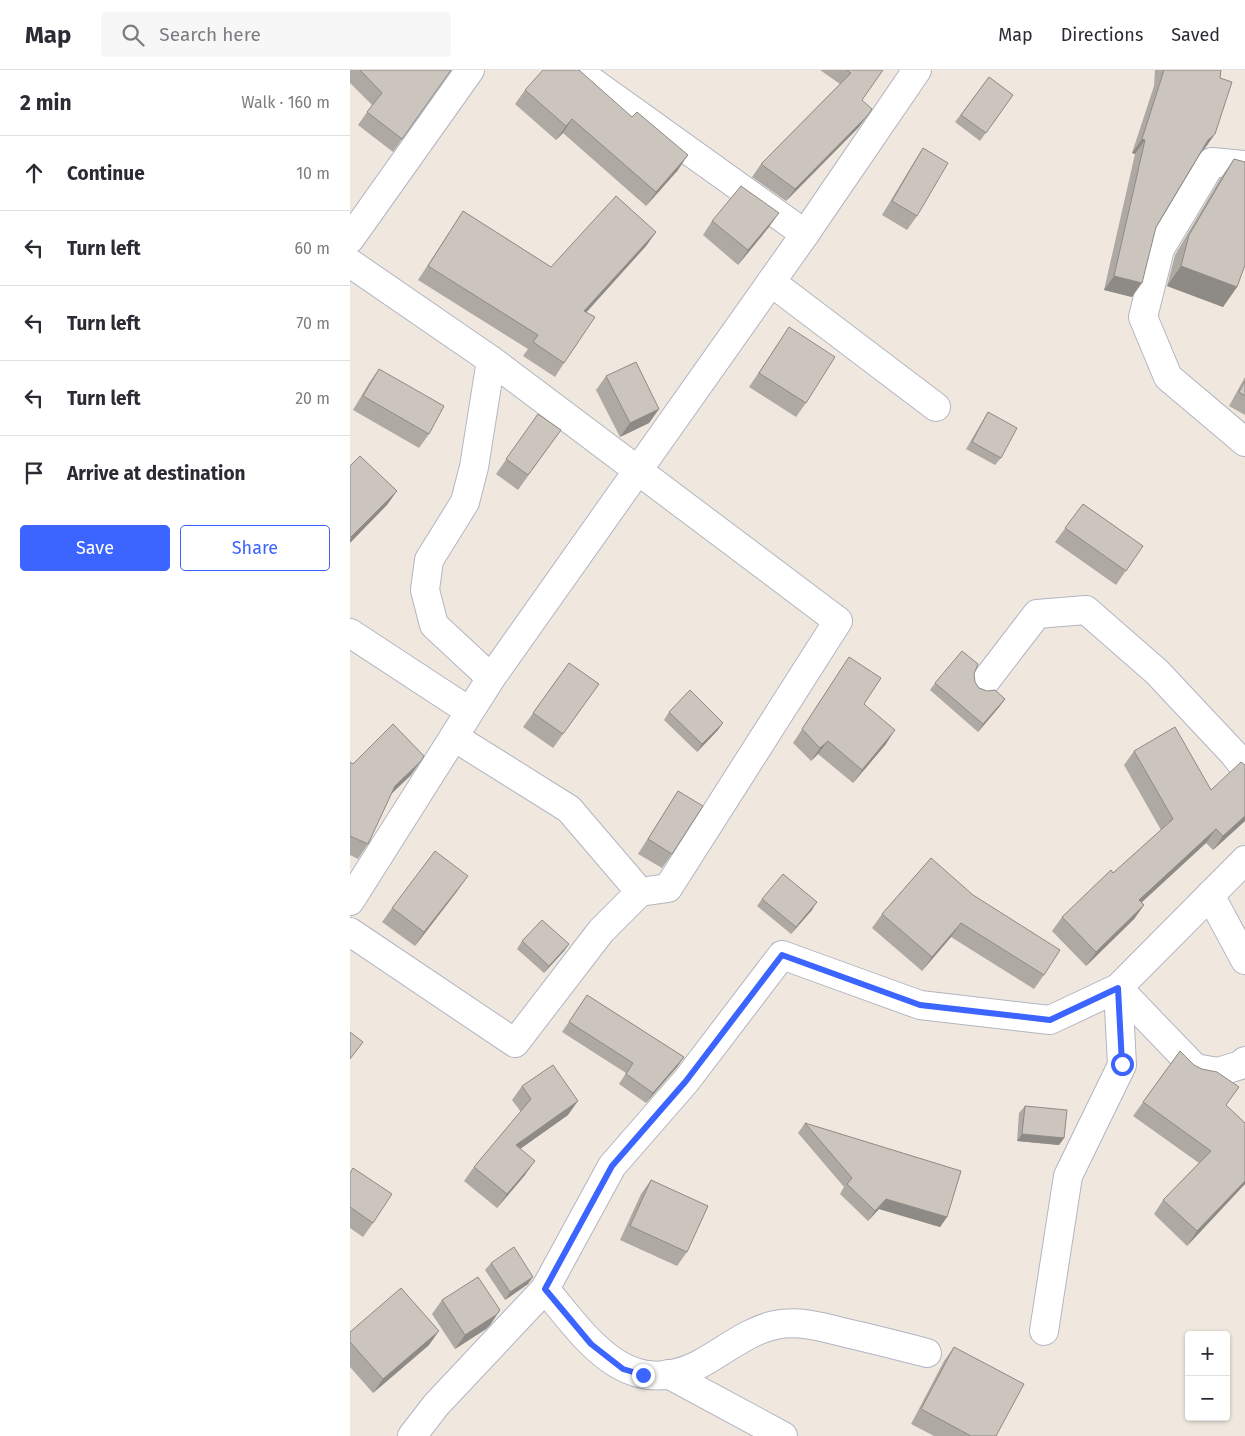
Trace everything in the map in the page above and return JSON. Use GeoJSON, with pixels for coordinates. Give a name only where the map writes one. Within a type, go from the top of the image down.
{"type":"FeatureCollection","features":[{"type":"Feature","properties":{"kind":"street"},"geometry":{"type":"LineString","coordinates":[[350,239],[470,70]]}},
{"type":"Feature","properties":{"kind":"street"},"geometry":{"type":"LineString","coordinates":[[576,70],[804,234]]}},
{"type":"Feature","properties":{"kind":"street"},"geometry":{"type":"LineString","coordinates":[[350,901],[491,678],[771,282],[917,70]]}},
{"type":"Feature","properties":{"kind":"street"},"geometry":{"type":"LineString","coordinates":[[1245,164],[1212,162],[1160,249],[1143,317],[1168,377],[1245,442]]}},
{"type":"Feature","properties":{"kind":"street"},"geometry":{"type":"LineString","coordinates":[[350,263],[491,360],[637,472],[838,621],[668,888],[640,892],[601,931],[515,1043],[350,932]]}},
{"type":"Feature","properties":{"kind":"street"},"geometry":{"type":"LineString","coordinates":[[771,282],[936,407]]}},
{"type":"Feature","properties":{"kind":"street"},"geometry":{"type":"LineString","coordinates":[[491,360],[474,468],[466,502],[429,560],[425,590],[434,625],[491,678]]}},
{"type":"Feature","properties":{"kind":"street"},"geometry":{"type":"LineString","coordinates":[[984,683],[1037,614],[1086,610],[1157,672],[1245,768]]}},
{"type":"Feature","properties":{"kind":"street"},"geometry":{"type":"LineString","coordinates":[[350,633],[469,711]]}},
{"type":"Feature","properties":{"kind":"street"},"geometry":{"type":"LineString","coordinates":[[454,737],[569,809],[640,892]]}},
{"type":"Feature","properties":{"kind":"street"},"geometry":{"type":"LineString","coordinates":[[412,1436],[436,1405],[545,1289],[612,1166],[686,1081],[782,955],[920,1005],[1050,1020],[1118,988],[1245,860]]}},
{"type":"Feature","properties":{"kind":"street"},"geometry":{"type":"LineString","coordinates":[[1210,895],[1245,960]]}},
{"type":"Feature","properties":{"kind":"street"},"geometry":{"type":"LineString","coordinates":[[1118,988],[1195,1068],[1218,1072],[1244,1064],[1245,1061]]}},
{"type":"Feature","properties":{"kind":"street"},"geometry":{"type":"LineString","coordinates":[[1044,1331],[1068,1176],[1122,1064],[1118,988]]}},
{"type":"Feature","properties":{"kind":"street"},"geometry":{"type":"LineString","coordinates":[[545,1289],[591,1344],[623,1369],[643,1375],[668,1374],[696,1366],[757,1331],[776,1325],[808,1324],[927,1353]]}},
{"type":"Feature","properties":{"kind":"street"},"geometry":{"type":"LineString","coordinates":[[668,1374],[783,1436]]}},
{"type":"Feature","properties":{"kind":"building"},"geometry":{"type":"Polygon","coordinates":[[[360,70],[451,70],[402,139],[367,112],[382,93],[360,70]]]}},
{"type":"Feature","properties":{"kind":"building"},"geometry":{"type":"Polygon","coordinates":[[[543,70],[579,70],[632,117],[637,112],[688,155],[656,192],[572,119],[566,126],[525,90],[543,70]]]}},
{"type":"Feature","properties":{"kind":"building"},"geometry":{"type":"Polygon","coordinates":[[[846,70],[883,70],[862,100],[872,109],[795,189],[761,164],[851,73],[846,70]]]}},
{"type":"Feature","properties":{"kind":"building"},"geometry":{"type":"Polygon","coordinates":[[[1164,70],[1221,70],[1220,78],[1232,82],[1215,134],[1208,140],[1156,227],[1142,283],[1114,276],[1145,140],[1142,139],[1164,70]]]}},
{"type":"Feature","properties":{"kind":"building"},"geometry":{"type":"Polygon","coordinates":[[[989,77],[1013,95],[986,133],[961,115],[989,77]]]}},
{"type":"Feature","properties":{"kind":"building"},"geometry":{"type":"Polygon","coordinates":[[[923,148],[948,163],[917,216],[892,201],[923,148]]]}},
{"type":"Feature","properties":{"kind":"building"},"geometry":{"type":"Polygon","coordinates":[[[1234,159],[1245,162],[1245,265],[1237,287],[1181,266],[1189,235],[1234,159]]]}},
{"type":"Feature","properties":{"kind":"building"},"geometry":{"type":"Polygon","coordinates":[[[741,186],[779,213],[748,250],[712,221],[741,186]]]}},
{"type":"Feature","properties":{"kind":"building"},"geometry":{"type":"Polygon","coordinates":[[[616,196],[656,232],[584,311],[595,317],[564,363],[533,342],[538,335],[428,266],[463,211],[551,267],[616,196]]]}},
{"type":"Feature","properties":{"kind":"building"},"geometry":{"type":"Polygon","coordinates":[[[789,327],[835,357],[806,403],[759,373],[789,327]]]}},
{"type":"Feature","properties":{"kind":"building"},"geometry":{"type":"Polygon","coordinates":[[[636,362],[659,409],[630,423],[606,376],[636,362]]]}},
{"type":"Feature","properties":{"kind":"building"},"geometry":{"type":"Polygon","coordinates":[[[379,369],[444,406],[429,434],[363,396],[379,369]]]}},
{"type":"Feature","properties":{"kind":"building"},"geometry":{"type":"Polygon","coordinates":[[[1245,381],[1245,396],[1239,392],[1245,381]]]}},
{"type":"Feature","properties":{"kind":"building"},"geometry":{"type":"Polygon","coordinates":[[[988,412],[1017,428],[1001,458],[972,442],[988,412]]]}},
{"type":"Feature","properties":{"kind":"building"},"geometry":{"type":"Polygon","coordinates":[[[538,414],[561,430],[528,475],[506,459],[538,414]]]}},
{"type":"Feature","properties":{"kind":"building"},"geometry":{"type":"Polygon","coordinates":[[[360,456],[397,491],[351,537],[350,466],[360,456]]]}},
{"type":"Feature","properties":{"kind":"building"},"geometry":{"type":"Polygon","coordinates":[[[1083,504],[1143,546],[1126,571],[1065,528],[1083,504]]]}},
{"type":"Feature","properties":{"kind":"building"},"geometry":{"type":"Polygon","coordinates":[[[962,651],[978,664],[974,674],[975,682],[979,688],[987,691],[995,690],[1005,699],[983,724],[935,683],[962,651]]]}},
{"type":"Feature","properties":{"kind":"building"},"geometry":{"type":"Polygon","coordinates":[[[849,657],[881,678],[864,704],[895,730],[862,770],[828,741],[820,748],[802,729],[849,657]]]}},
{"type":"Feature","properties":{"kind":"building"},"geometry":{"type":"Polygon","coordinates":[[[569,663],[599,684],[563,734],[533,713],[569,663]]]}},
{"type":"Feature","properties":{"kind":"building"},"geometry":{"type":"Polygon","coordinates":[[[690,690],[723,723],[702,744],[669,712],[690,690]]]}},
{"type":"Feature","properties":{"kind":"building"},"geometry":{"type":"Polygon","coordinates":[[[393,724],[424,756],[395,786],[368,844],[350,836],[350,762],[353,764],[393,724]]]}},
{"type":"Feature","properties":{"kind":"building"},"geometry":{"type":"Polygon","coordinates":[[[1175,727],[1211,790],[1241,762],[1245,765],[1245,816],[1223,836],[1216,829],[1139,900],[1144,905],[1096,952],[1062,917],[1111,870],[1113,873],[1173,819],[1134,751],[1175,727]]]}},
{"type":"Feature","properties":{"kind":"building"},"geometry":{"type":"Polygon","coordinates":[[[678,791],[703,806],[672,854],[648,839],[678,791]]]}},
{"type":"Feature","properties":{"kind":"building"},"geometry":{"type":"Polygon","coordinates":[[[435,851],[468,876],[424,932],[392,908],[435,851]]]}},
{"type":"Feature","properties":{"kind":"building"},"geometry":{"type":"Polygon","coordinates":[[[931,858],[973,895],[1060,950],[1044,975],[961,923],[932,957],[882,914],[931,858]]]}},
{"type":"Feature","properties":{"kind":"building"},"geometry":{"type":"Polygon","coordinates":[[[783,874],[817,902],[796,927],[762,899],[783,874]]]}},
{"type":"Feature","properties":{"kind":"building"},"geometry":{"type":"Polygon","coordinates":[[[542,920],[569,944],[549,966],[522,941],[542,920]]]}},
{"type":"Feature","properties":{"kind":"building"},"geometry":{"type":"Polygon","coordinates":[[[587,995],[684,1057],[653,1093],[626,1074],[633,1063],[569,1022],[587,995]]]}},
{"type":"Feature","properties":{"kind":"building"},"geometry":{"type":"Polygon","coordinates":[[[350,1032],[363,1042],[350,1059],[350,1032]]]}},
{"type":"Feature","properties":{"kind":"building"},"geometry":{"type":"Polygon","coordinates":[[[1180,1051],[1194,1065],[1217,1072],[1239,1087],[1226,1105],[1245,1123],[1245,1181],[1197,1231],[1163,1200],[1211,1151],[1143,1102],[1180,1051]]]}},
{"type":"Feature","properties":{"kind":"building"},"geometry":{"type":"Polygon","coordinates":[[[553,1065],[578,1101],[516,1145],[535,1161],[507,1194],[474,1167],[531,1099],[522,1086],[553,1065]]]}},
{"type":"Feature","properties":{"kind":"building"},"geometry":{"type":"Polygon","coordinates":[[[1025,1106],[1067,1110],[1064,1138],[1022,1134],[1025,1106]]]}},
{"type":"Feature","properties":{"kind":"building"},"geometry":{"type":"Polygon","coordinates":[[[805,1123],[961,1171],[947,1217],[886,1199],[875,1211],[847,1184],[852,1178],[805,1123]]]}},
{"type":"Feature","properties":{"kind":"building"},"geometry":{"type":"Polygon","coordinates":[[[353,1168],[392,1194],[373,1223],[350,1207],[350,1173],[353,1168]]]}},
{"type":"Feature","properties":{"kind":"building"},"geometry":{"type":"Polygon","coordinates":[[[651,1180],[708,1206],[687,1252],[630,1226],[651,1180]]]}},
{"type":"Feature","properties":{"kind":"building"},"geometry":{"type":"Polygon","coordinates":[[[514,1247],[533,1277],[510,1292],[491,1263],[514,1247]]]}},
{"type":"Feature","properties":{"kind":"building"},"geometry":{"type":"Polygon","coordinates":[[[478,1277],[500,1310],[496,1315],[465,1335],[442,1300],[478,1277]]]}},
{"type":"Feature","properties":{"kind":"building"},"geometry":{"type":"Polygon","coordinates":[[[401,1288],[439,1331],[383,1379],[350,1342],[350,1332],[401,1288]]]}},
{"type":"Feature","properties":{"kind":"building"},"geometry":{"type":"Polygon","coordinates":[[[954,1347],[1024,1384],[996,1436],[971,1436],[921,1409],[954,1347]]]}},
{"type":"Feature","properties":{"kind":"route"},"geometry":{"type":"LineString","coordinates":[[643,1375],[623,1369],[591,1344],[545,1289],[612,1166],[686,1081],[782,955],[920,1005],[1050,1020],[1118,988],[1122,1064]]}}]}
